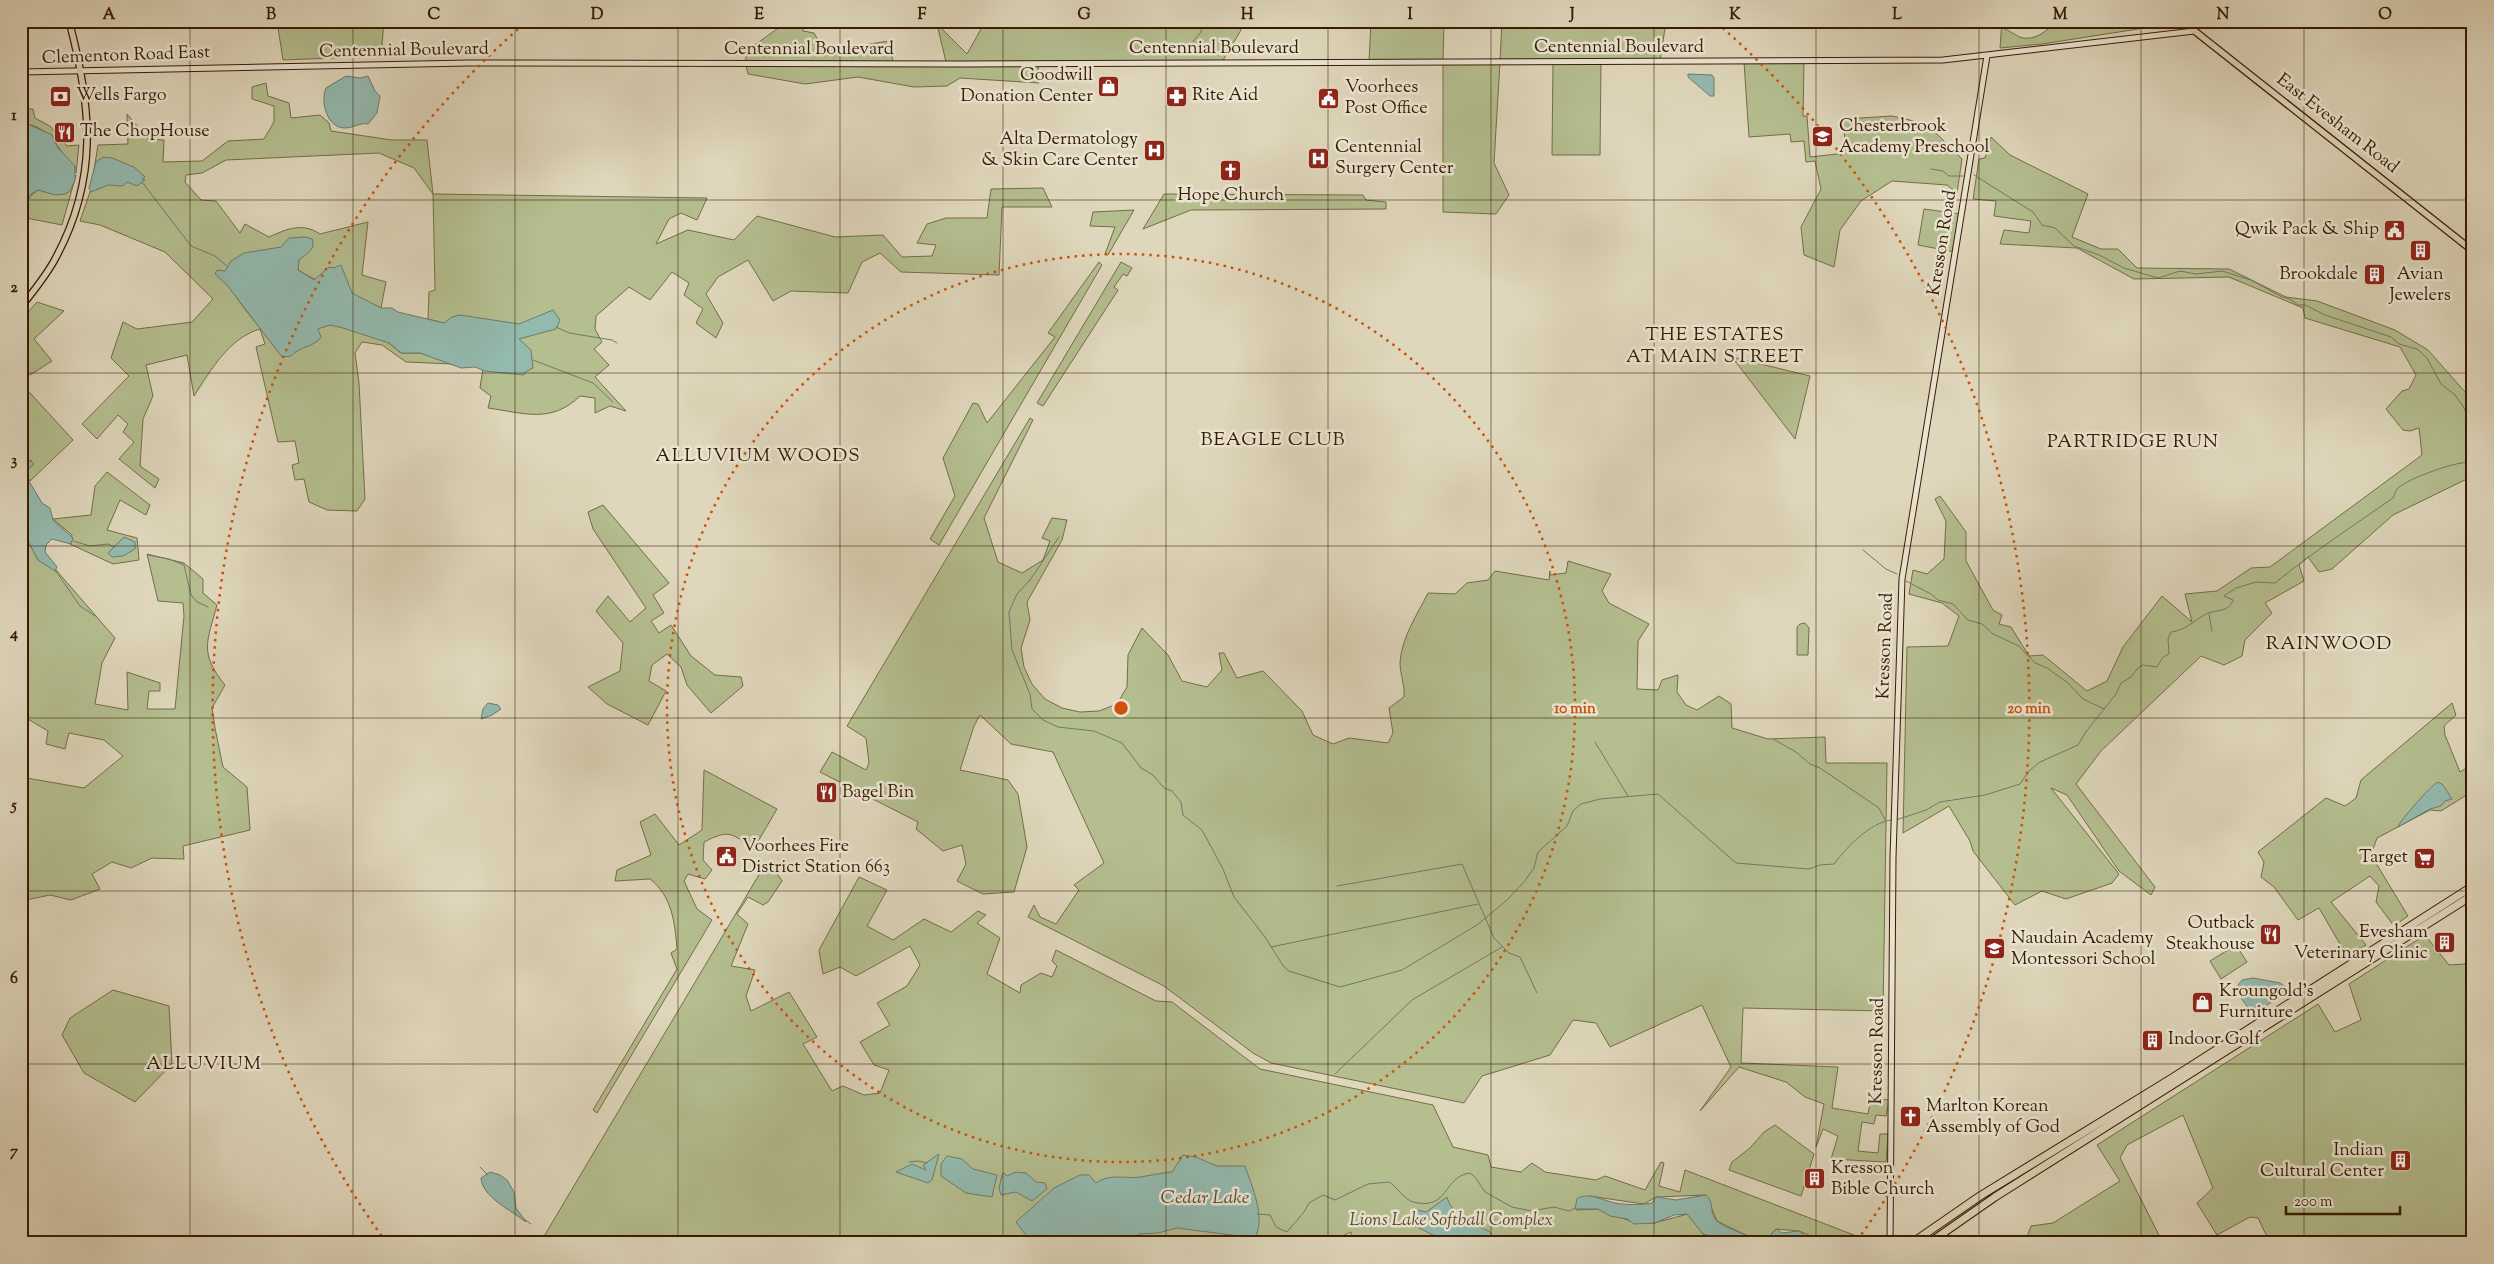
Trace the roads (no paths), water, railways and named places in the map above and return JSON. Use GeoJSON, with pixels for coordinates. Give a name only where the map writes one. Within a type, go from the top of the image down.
{"type":"FeatureCollection","features":[{"type":"Feature","properties":{"kind":"highway"},"geometry":{"type":"LineString","coordinates":[[1914,1242],[1980,1196],[2473,886]]}},
{"type":"Feature","properties":{"kind":"highway"},"geometry":{"type":"LineString","coordinates":[[1929,1243],[1995,1197],[2473,895]]}},
{"type":"Feature","properties":{"kind":"highway"},"geometry":{"type":"LineString","coordinates":[[2086,1139],[2088,1133],[2097,1127],[2099,1122]]}},
{"type":"Feature","properties":{"kind":"main road"},"geometry":{"type":"LineString","coordinates":[[21,307],[55,260],[71,225],[81,193],[86,167],[88,137],[82,71],[69,21]]}},
{"type":"Feature","properties":{"kind":"main road","name":"East Evesham Road"},"geometry":{"type":"LineString","coordinates":[[2182,21],[2473,251]]}},
{"type":"Feature","properties":{"kind":"main road","name":"Centennial Boulevard"},"geometry":{"type":"LineString","coordinates":[[232,66],[470,63],[962,64],[1943,60],[2194,31]]}},
{"type":"Feature","properties":{"kind":"main road","name":"Kresson Road"},"geometry":{"type":"LineString","coordinates":[[1890,1240],[1894,826],[1902,579],[1987,56]]}},
{"type":"Feature","properties":{"kind":"main road","name":"Clementon Road East"},"geometry":{"type":"LineString","coordinates":[[21,72],[232,66]]}},
{"type":"Feature","properties":{"kind":"main road"},"geometry":{"type":"LineString","coordinates":[[1890,1240],[1914,1242]]}},
{"type":"Feature","properties":{"kind":"water"},"geometry":{"type":"Polygon","coordinates":[[[1688,74],[1712,75],[1714,78],[1714,96],[1710,96],[1688,77],[1688,74]]]}},
{"type":"Feature","properties":{"kind":"water"},"geometry":{"type":"Polygon","coordinates":[[[346,76],[360,78],[368,76],[375,91],[380,96],[377,113],[368,124],[345,128],[339,127],[329,119],[324,100],[326,88],[346,76]]]}},
{"type":"Feature","properties":{"kind":"water"},"geometry":{"type":"Polygon","coordinates":[[[28,124],[52,135],[58,148],[75,166],[75,180],[70,191],[65,194],[55,195],[38,190],[31,194],[28,201],[22,204],[21,126],[28,124]]]}},
{"type":"Feature","properties":{"kind":"water"},"geometry":{"type":"Polygon","coordinates":[[[103,157],[112,158],[134,167],[145,177],[142,179],[145,180],[137,186],[127,182],[123,186],[108,185],[91,192],[89,188],[96,162],[103,157]]]}},
{"type":"Feature","properties":{"kind":"water"},"geometry":{"type":"Polygon","coordinates":[[[305,237],[312,239],[313,246],[299,260],[298,270],[314,280],[329,267],[334,268],[341,265],[352,293],[381,308],[392,308],[398,312],[444,323],[452,317],[460,315],[519,324],[553,310],[560,320],[556,329],[519,339],[531,350],[533,368],[525,372],[524,375],[485,371],[475,367],[461,368],[420,353],[401,353],[389,343],[330,325],[318,329],[321,337],[315,343],[291,356],[282,357],[227,285],[215,274],[217,270],[225,271],[231,261],[244,253],[281,247],[289,238],[305,237]]]}},
{"type":"Feature","properties":{"kind":"water"},"geometry":{"type":"Polygon","coordinates":[[[29,460],[34,464],[24,473],[42,503],[50,508],[53,520],[73,538],[71,544],[52,539],[46,545],[45,552],[57,567],[55,571],[38,560],[21,528],[21,461],[29,460]]]}},
{"type":"Feature","properties":{"kind":"water"},"geometry":{"type":"Polygon","coordinates":[[[124,537],[135,542],[135,549],[123,556],[112,557],[108,553],[124,537]]]}},
{"type":"Feature","properties":{"kind":"water"},"geometry":{"type":"Polygon","coordinates":[[[488,703],[498,705],[501,709],[481,719],[483,709],[488,703]]]}},
{"type":"Feature","properties":{"kind":"water"},"geometry":{"type":"Polygon","coordinates":[[[2438,782],[2443,785],[2452,799],[2398,827],[2429,789],[2438,782]]]}},
{"type":"Feature","properties":{"kind":"water"},"geometry":{"type":"Polygon","coordinates":[[[2253,978],[2280,983],[2288,989],[2261,1010],[2253,1012],[2235,989],[2242,980],[2253,978]]]}},
{"type":"Feature","properties":{"kind":"water"},"geometry":{"type":"Polygon","coordinates":[[[939,1154],[932,1180],[928,1183],[896,1172],[912,1164],[926,1170],[923,1165],[939,1154]]]}},
{"type":"Feature","properties":{"kind":"water","name":"Cedar Lake"},"geometry":{"type":"Polygon","coordinates":[[[1183,1155],[1196,1157],[1217,1166],[1245,1166],[1259,1212],[1258,1230],[1255,1238],[1177,1228],[1158,1233],[1139,1234],[1129,1243],[1032,1243],[1016,1222],[1054,1188],[1080,1175],[1089,1175],[1096,1183],[1112,1177],[1141,1177],[1172,1172],[1183,1155]]]}},
{"type":"Feature","properties":{"kind":"water"},"geometry":{"type":"Polygon","coordinates":[[[947,1156],[962,1159],[973,1169],[997,1175],[992,1197],[966,1193],[941,1176],[941,1164],[947,1156]]]}},
{"type":"Feature","properties":{"kind":"water"},"geometry":{"type":"Polygon","coordinates":[[[490,1172],[500,1175],[507,1180],[514,1192],[516,1208],[526,1222],[498,1203],[486,1191],[481,1178],[490,1172]]]}},
{"type":"Feature","properties":{"kind":"water"},"geometry":{"type":"Polygon","coordinates":[[[1016,1172],[1026,1173],[1036,1182],[1045,1183],[1047,1189],[1032,1201],[1016,1192],[1001,1195],[999,1188],[1002,1175],[1004,1173],[1007,1176],[1016,1172]]]}},
{"type":"Feature","properties":{"kind":"water"},"geometry":{"type":"Polygon","coordinates":[[[1706,1195],[1709,1198],[1716,1220],[1762,1243],[1722,1243],[1721,1239],[1703,1234],[1687,1214],[1674,1215],[1655,1223],[1634,1224],[1627,1219],[1610,1216],[1598,1209],[1575,1209],[1577,1199],[1586,1196],[1615,1203],[1644,1204],[1652,1203],[1656,1197],[1676,1200],[1706,1195]]]}},
{"type":"Feature","properties":{"kind":"water"},"geometry":{"type":"Polygon","coordinates":[[[1447,1197],[1459,1215],[1490,1232],[1493,1238],[1491,1243],[1449,1243],[1413,1225],[1411,1214],[1413,1209],[1426,1212],[1447,1197]]]}},
{"type":"Feature","properties":{"kind":"water"},"geometry":{"type":"Polygon","coordinates":[[[1777,1229],[1782,1233],[1799,1231],[1809,1238],[1824,1239],[1830,1243],[1772,1243],[1775,1241],[1771,1234],[1777,1229]]]}},
{"type":"Feature","properties":{"kind":"waterway"},"geometry":{"type":"LineString","coordinates":[[1191,44],[1201,32],[1203,21]]}},
{"type":"Feature","properties":{"kind":"waterway"},"geometry":{"type":"LineString","coordinates":[[1931,169],[1943,171],[1949,176],[1963,176]]}},
{"type":"Feature","properties":{"kind":"waterway"},"geometry":{"type":"LineString","coordinates":[[1974,175],[2033,212],[2042,225],[2055,228],[2074,246],[2099,255],[2124,268],[2158,278],[2180,271],[2196,274],[2222,271],[2251,280],[2282,297],[2290,299],[2298,305],[2305,305],[2325,315],[2391,337],[2399,344],[2417,349],[2427,358],[2441,384],[2455,395],[2463,406],[2470,422],[2473,439]]}},
{"type":"Feature","properties":{"kind":"waterway"},"geometry":{"type":"LineString","coordinates":[[142,182],[191,246],[215,256],[228,267]]}},
{"type":"Feature","properties":{"kind":"waterway"},"geometry":{"type":"LineString","coordinates":[[556,327],[569,333],[612,340],[617,343]]}},
{"type":"Feature","properties":{"kind":"waterway"},"geometry":{"type":"LineString","coordinates":[[533,360],[593,383],[613,402]]}},
{"type":"Feature","properties":{"kind":"waterway"},"geometry":{"type":"LineString","coordinates":[[1896,820],[1926,810],[1940,802],[1985,795],[2020,784],[2029,771],[2040,762],[2078,745],[2085,733],[2116,694],[2121,683],[2131,677],[2138,668],[2143,665],[2157,667],[2163,657],[2169,654],[2168,639],[2171,632],[2185,628],[2210,612],[2228,607],[2233,600],[2224,596],[2236,588],[2256,582],[2275,583],[2318,550],[2393,498],[2397,489],[2404,484],[2446,467],[2473,462]]}},
{"type":"Feature","properties":{"kind":"waterway"},"geometry":{"type":"LineString","coordinates":[[1059,537],[1030,580],[1017,594],[1009,612],[1012,650],[1030,694],[1032,709],[1043,720],[1058,727],[1094,731],[1122,743],[1141,768],[1153,775],[1164,788],[1172,791],[1181,802],[1183,815],[1202,830],[1223,869],[1234,897],[1265,937],[1284,967],[1289,971],[1340,987],[1402,970],[1477,925],[1507,900],[1534,868],[1538,852],[1567,826],[1573,811],[1581,804],[1600,799],[1658,794],[1736,863],[1809,869],[1820,865],[1834,864],[1859,837],[1875,825],[1892,820]]}},
{"type":"Feature","properties":{"kind":"waterway"},"geometry":{"type":"LineString","coordinates":[[73,541],[90,546],[108,544],[115,547]]}},
{"type":"Feature","properties":{"kind":"waterway"},"geometry":{"type":"LineString","coordinates":[[1863,550],[1886,569],[1897,574]]}},
{"type":"Feature","properties":{"kind":"waterway"},"geometry":{"type":"LineString","coordinates":[[148,555],[169,559],[184,565],[191,595],[197,602],[208,607]]}},
{"type":"Feature","properties":{"kind":"waterway"},"geometry":{"type":"LineString","coordinates":[[55,570],[80,606],[95,616]]}},
{"type":"Feature","properties":{"kind":"waterway"},"geometry":{"type":"LineString","coordinates":[[1906,581],[1931,594],[1938,600],[1953,604],[1968,620],[1982,624],[1993,634],[2019,646],[2035,663],[2047,668],[2068,683],[2083,699],[2104,709]]}},
{"type":"Feature","properties":{"kind":"waterway"},"geometry":{"type":"LineString","coordinates":[[2209,614],[2212,631]]}},
{"type":"Feature","properties":{"kind":"waterway"},"geometry":{"type":"LineString","coordinates":[[1773,739],[1796,752],[1810,764],[1820,768],[1879,808],[1885,820]]}},
{"type":"Feature","properties":{"kind":"waterway"},"geometry":{"type":"LineString","coordinates":[[1595,742],[1628,796]]}},
{"type":"Feature","properties":{"kind":"waterway"},"geometry":{"type":"LineString","coordinates":[[1337,886],[1462,864],[1494,938],[1509,953],[1520,957],[1537,993]]}},
{"type":"Feature","properties":{"kind":"waterway"},"geometry":{"type":"LineString","coordinates":[[1271,947],[1478,904]]}},
{"type":"Feature","properties":{"kind":"waterway"},"geometry":{"type":"LineString","coordinates":[[1335,1074],[1412,1000],[1502,947]]}},
{"type":"Feature","properties":{"kind":"waterway"},"geometry":{"type":"LineString","coordinates":[[909,1162],[927,1163]]}},
{"type":"Feature","properties":{"kind":"waterway"},"geometry":{"type":"LineString","coordinates":[[480,1167],[488,1175]]}},
{"type":"Feature","properties":{"kind":"waterway"},"geometry":{"type":"LineString","coordinates":[[1257,1214],[1270,1215],[1276,1227],[1287,1232],[1309,1203],[1323,1195],[1335,1200],[1368,1184],[1389,1182],[1410,1201],[1425,1204],[1440,1198],[1454,1180],[1470,1173],[1485,1192],[1512,1207],[1531,1211],[1554,1207],[1569,1211],[1575,1208]]}},
{"type":"Feature","properties":{"kind":"waterway"},"geometry":{"type":"LineString","coordinates":[[524,1219],[531,1224]]}},
{"type":"Feature","properties":{"kind":"waterway"},"geometry":{"type":"LineString","coordinates":[[539,1237],[544,1243]]}},
{"type":"Feature","properties":{"kind":"place","name":"Goodwill Donation Center"},"geometry":{"type":"Point","coordinates":[1109,86]}},
{"type":"Feature","properties":{"kind":"place","name":"Wells Fargo"},"geometry":{"type":"Point","coordinates":[60,96]}},
{"type":"Feature","properties":{"kind":"place","name":"Rite Aid"},"geometry":{"type":"Point","coordinates":[1176,96]}},
{"type":"Feature","properties":{"kind":"place","name":"Voorhees Post Office"},"geometry":{"type":"Point","coordinates":[1329,98]}},
{"type":"Feature","properties":{"kind":"place","name":"The ChopHouse"},"geometry":{"type":"Point","coordinates":[64,132]}},
{"type":"Feature","properties":{"kind":"place","name":"Chesterbrook Academy Preschool"},"geometry":{"type":"Point","coordinates":[1823,137]}},
{"type":"Feature","properties":{"kind":"place","name":"Alta Dermatology & Skin Care Center"},"geometry":{"type":"Point","coordinates":[1154,150]}},
{"type":"Feature","properties":{"kind":"place","name":"Centennial Surgery Center"},"geometry":{"type":"Point","coordinates":[1319,158]}},
{"type":"Feature","properties":{"kind":"place","name":"Hope Church"},"geometry":{"type":"Point","coordinates":[1231,171]}},
{"type":"Feature","properties":{"kind":"place","name":"Qwik Pack & Ship"},"geometry":{"type":"Point","coordinates":[2395,230]}},
{"type":"Feature","properties":{"kind":"place","name":"Avian Jewelers"},"geometry":{"type":"Point","coordinates":[2420,250]}},
{"type":"Feature","properties":{"kind":"place","name":"Brookdale"},"geometry":{"type":"Point","coordinates":[2374,275]}},
{"type":"Feature","properties":{"kind":"place","name":"Bagel Bin"},"geometry":{"type":"Point","coordinates":[826,793]}},
{"type":"Feature","properties":{"kind":"place","name":"Voorhees Fire District Station 663"},"geometry":{"type":"Point","coordinates":[726,857]}},
{"type":"Feature","properties":{"kind":"place","name":"Target"},"geometry":{"type":"Point","coordinates":[2424,858]}},
{"type":"Feature","properties":{"kind":"place","name":"Outback Steakhouse"},"geometry":{"type":"Point","coordinates":[2271,934]}},
{"type":"Feature","properties":{"kind":"place","name":"Evesham Veterinary Clinic"},"geometry":{"type":"Point","coordinates":[2444,943]}},
{"type":"Feature","properties":{"kind":"place","name":"Naudain Academy Montessori School"},"geometry":{"type":"Point","coordinates":[1995,949]}},
{"type":"Feature","properties":{"kind":"place","name":"Kroungold's Furniture"},"geometry":{"type":"Point","coordinates":[2203,1002]}},
{"type":"Feature","properties":{"kind":"place","name":"Indoor Golf"},"geometry":{"type":"Point","coordinates":[2152,1040]}},
{"type":"Feature","properties":{"kind":"place","name":"Marlton Korean Assembly of God"},"geometry":{"type":"Point","coordinates":[1910,1117]}},
{"type":"Feature","properties":{"kind":"place","name":"Indian Cultural Center"},"geometry":{"type":"Point","coordinates":[2400,1161]}},
{"type":"Feature","properties":{"kind":"place","name":"Kresson Bible Church"},"geometry":{"type":"Point","coordinates":[1815,1179]}},
{"type":"Feature","properties":{"kind":"district","name":"THE ESTATES AT MAIN STREET"},"geometry":{"type":"Point","coordinates":[1715,346]}},
{"type":"Feature","properties":{"kind":"district","name":"BEAGLE CLUB"},"geometry":{"type":"Point","coordinates":[1273,440]}},
{"type":"Feature","properties":{"kind":"district","name":"PARTRIDGE RUN"},"geometry":{"type":"Point","coordinates":[2133,442]}},
{"type":"Feature","properties":{"kind":"district","name":"ALLUVIUM WOODS"},"geometry":{"type":"Point","coordinates":[758,456]}},
{"type":"Feature","properties":{"kind":"district","name":"RAINWOOD"},"geometry":{"type":"Point","coordinates":[2329,644]}},
{"type":"Feature","properties":{"kind":"district","name":"ALLUVIUM"},"geometry":{"type":"Point","coordinates":[204,1064]}},
{"type":"Feature","properties":{"kind":"park label","name":"Lions Lake Softball Complex"},"geometry":{"type":"Point","coordinates":[1451,1221]}}]}
